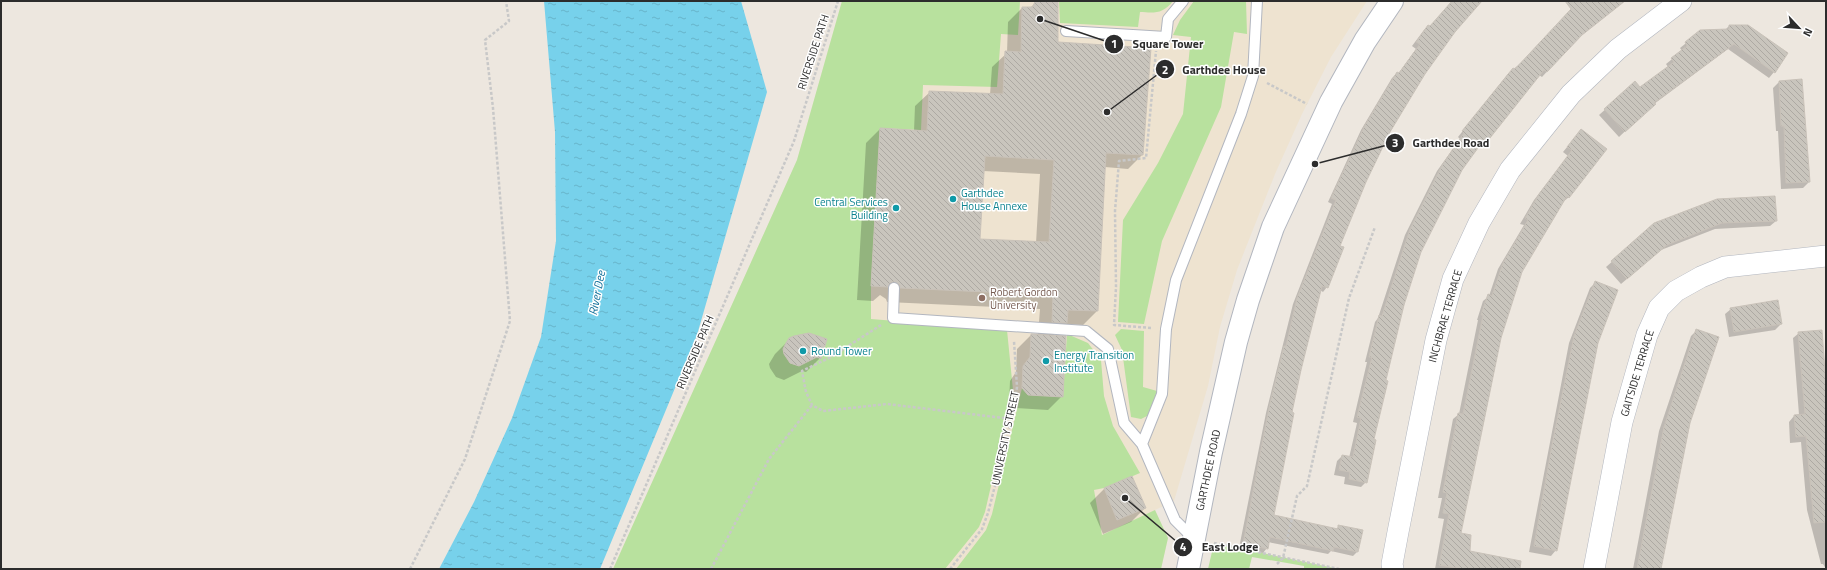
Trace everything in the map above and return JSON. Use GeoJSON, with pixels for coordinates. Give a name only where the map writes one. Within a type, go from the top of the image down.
{"type":"FeatureCollection","features":[{"type":"Feature","properties":{"kind":"street","name":"GARTHDEE ROAD"},"geometry":{"type":"LineString","coordinates":[[1188,569],[1211,452],[1236,342],[1248,300],[1273,227],[1325,113],[1365,40],[1392,1]]}},
{"type":"Feature","properties":{"kind":"street","name":"INCHBRAE TERRACE"},"geometry":{"type":"LineString","coordinates":[[1393,569],[1392,564],[1398,532],[1436,340],[1454,278],[1479,223],[1510,170],[1571,94],[1618,49],[1681,1]]}},
{"type":"Feature","properties":{"kind":"street","name":"GAITSIDE TERRACE"},"geometry":{"type":"LineString","coordinates":[[1594,569],[1622,422],[1647,335],[1659,308],[1676,291],[1701,277],[1725,267],[1826,256]]}},
{"type":"Feature","properties":{"kind":"lane"},"geometry":{"type":"LineString","coordinates":[[1066,32],[1166,38],[1168,19],[1182,1]]}},
{"type":"Feature","properties":{"kind":"lane"},"geometry":{"type":"LineString","coordinates":[[1142,444],[1162,394],[1166,329],[1176,280],[1241,114],[1253,76],[1257,1]]}},
{"type":"Feature","properties":{"kind":"lane"},"geometry":{"type":"LineString","coordinates":[[894,288],[893,318],[1086,331],[1108,349],[1124,423],[1142,444],[1175,520],[1194,539]]}},
{"type":"Feature","properties":{"kind":"path"},"geometry":{"type":"LineString","coordinates":[[410,569],[465,459],[510,321],[493,108],[485,40],[509,21],[506,1]]}},
{"type":"Feature","properties":{"kind":"path","name":"RIVERSIDE PATH"},"geometry":{"type":"LineString","coordinates":[[610,569],[794,141],[803,108],[838,1]]}},
{"type":"Feature","properties":{"kind":"path"},"geometry":{"type":"LineString","coordinates":[[1144,327],[1114,325],[1116,288],[1115,211],[1119,161],[1146,158],[1157,37]]}},
{"type":"Feature","properties":{"kind":"path"},"geometry":{"type":"LineString","coordinates":[[1253,76],[1325,113]]}},
{"type":"Feature","properties":{"kind":"path"},"geometry":{"type":"LineString","coordinates":[[1277,564],[1283,558],[1296,496],[1307,486],[1349,298],[1375,227]]}},
{"type":"Feature","properties":{"kind":"path"},"geometry":{"type":"LineString","coordinates":[[893,318],[831,357],[802,371],[806,392],[812,405],[823,411],[887,404],[1012,419]]}},
{"type":"Feature","properties":{"kind":"path","name":"UNIVERSITY STREET"},"geometry":{"type":"LineString","coordinates":[[950,569],[982,529],[988,513],[1012,419],[1017,387],[1012,325]]}},
{"type":"Feature","properties":{"kind":"path"},"geometry":{"type":"LineString","coordinates":[[711,569],[769,460],[812,405]]}},
{"type":"Feature","properties":{"kind":"path"},"geometry":{"type":"LineString","coordinates":[[1194,539],[1339,569]]}},
{"type":"Feature","properties":{"kind":"shaded area","name":"Robert Gordon University"},"geometry":{"type":"Polygon","coordinates":[[[842,1],[1367,1],[1331,57],[1302,114],[1275,174],[1237,270],[1220,327],[1208,386],[1174,501],[1155,510],[1168,538],[1161,569],[613,569],[797,160],[842,1]]]}},
{"type":"Feature","properties":{"kind":"green space"},"geometry":{"type":"Polygon","coordinates":[[[842,1],[1020,1],[1018,35],[1001,34],[997,87],[923,85],[921,130],[880,128],[871,286],[871,319],[1007,330],[1013,390],[985,512],[979,527],[945,569],[613,569],[797,160],[842,1]]]}},
{"type":"Feature","properties":{"kind":"green space"},"geometry":{"type":"Polygon","coordinates":[[[1059,1],[1173,1],[1166,8],[1158,12],[1140,12],[1138,27],[1060,23],[1059,1]]]}},
{"type":"Feature","properties":{"kind":"green space"},"geometry":{"type":"Polygon","coordinates":[[[1194,1],[1246,1],[1247,34],[1234,32],[1221,107],[1162,241],[1144,324],[1118,322],[1123,220],[1158,163],[1183,114],[1191,37],[1173,35],[1180,20],[1194,1]]]}},
{"type":"Feature","properties":{"kind":"green space"},"geometry":{"type":"Polygon","coordinates":[[[1121,329],[1144,331],[1143,387],[1157,391],[1149,415],[1141,419],[1131,417],[1122,350],[1115,335],[1121,329]]]}},
{"type":"Feature","properties":{"kind":"green space"},"geometry":{"type":"Polygon","coordinates":[[[1067,334],[1088,343],[1101,360],[1104,396],[1113,426],[1140,473],[1104,488],[1094,490],[1102,535],[1155,510],[1168,538],[1161,569],[956,569],[986,530],[992,514],[1022,388],[1028,395],[1063,396],[1067,334]]]}},
{"type":"Feature","properties":{"kind":"green space"},"geometry":{"type":"Polygon","coordinates":[[[1214,543],[1339,569],[1304,569],[1304,566],[1252,557],[1249,569],[1208,569],[1214,543]]]}},
{"type":"Feature","properties":{"kind":"water","name":"River Dee"},"geometry":{"type":"Polygon","coordinates":[[[544,1],[741,1],[767,92],[697,335],[600,569],[439,569],[474,502],[512,418],[541,337],[556,241],[555,132],[544,1]]]}},
{"type":"Feature","properties":{"kind":"building","name":"Garthdee House Annexe"},"geometry":{"type":"Polygon","coordinates":[[[1035,1],[1058,2],[1058,42],[1151,48],[1143,155],[1106,153],[1098,311],[1068,310],[1067,323],[1052,322],[1053,295],[900,288],[900,285],[895,282],[891,282],[888,287],[871,286],[880,128],[927,131],[929,91],[1003,94],[1005,51],[1021,52],[1022,7],[1033,7],[1035,1]],[[985,156],[980,239],[1049,242],[1054,160],[985,156]]]}},
{"type":"Feature","properties":{"kind":"building"},"geometry":{"type":"Polygon","coordinates":[[[1452,1],[1482,1],[1455,32],[1425,74],[1390,132],[1366,182],[1340,246],[1344,247],[1328,288],[1322,286],[1292,412],[1294,413],[1274,515],[1338,529],[1338,525],[1363,530],[1358,552],[1334,547],[1333,551],[1270,537],[1268,549],[1243,544],[1269,408],[1284,346],[1286,346],[1297,298],[1336,200],[1331,198],[1365,125],[1397,72],[1399,73],[1420,44],[1416,42],[1428,25],[1430,26],[1452,1]]]}},
{"type":"Feature","properties":{"kind":"building"},"geometry":{"type":"Polygon","coordinates":[[[1565,1],[1625,1],[1582,35],[1547,72],[1544,70],[1486,143],[1483,141],[1462,170],[1421,252],[1404,305],[1386,380],[1388,381],[1374,439],[1376,440],[1367,483],[1349,479],[1350,472],[1339,470],[1342,455],[1353,457],[1361,418],[1357,417],[1372,357],[1369,357],[1379,315],[1382,316],[1410,229],[1442,165],[1464,133],[1462,131],[1513,68],[1515,69],[1571,9],[1565,1]]]}},
{"type":"Feature","properties":{"kind":"building"},"geometry":{"type":"Polygon","coordinates":[[[1729,25],[1748,25],[1788,53],[1775,73],[1734,44],[1654,103],[1656,104],[1625,132],[1604,109],[1635,81],[1640,87],[1674,62],[1671,58],[1687,46],[1685,42],[1700,30],[1729,29],[1729,25]]]}},
{"type":"Feature","properties":{"kind":"building"},"geometry":{"type":"Polygon","coordinates":[[[1802,79],[1810,182],[1786,183],[1784,126],[1781,126],[1779,81],[1802,79]]]}},
{"type":"Feature","properties":{"kind":"building"},"geometry":{"type":"Polygon","coordinates":[[[1581,129],[1607,149],[1569,198],[1567,196],[1522,272],[1501,338],[1461,533],[1471,535],[1470,551],[1521,561],[1520,569],[1462,569],[1439,565],[1449,514],[1443,513],[1447,493],[1443,492],[1458,413],[1463,414],[1483,315],[1481,315],[1488,294],[1492,296],[1503,263],[1528,220],[1525,218],[1539,194],[1572,150],[1567,147],[1581,129]]]}},
{"type":"Feature","properties":{"kind":"building"},"geometry":{"type":"Polygon","coordinates":[[[1775,196],[1777,221],[1722,223],[1667,245],[1627,279],[1611,261],[1654,223],[1717,199],[1775,196]]]}},
{"type":"Feature","properties":{"kind":"building"},"geometry":{"type":"Polygon","coordinates":[[[1595,281],[1618,290],[1598,343],[1557,551],[1534,546],[1552,445],[1574,336],[1595,281]]]}},
{"type":"Feature","properties":{"kind":"building"},"geometry":{"type":"Polygon","coordinates":[[[1778,300],[1782,324],[1734,332],[1730,308],[1778,300]]]}},
{"type":"Feature","properties":{"kind":"building"},"geometry":{"type":"Polygon","coordinates":[[[1696,329],[1719,337],[1690,423],[1661,569],[1637,569],[1664,427],[1696,329]]]}},
{"type":"Feature","properties":{"kind":"building"},"geometry":{"type":"Polygon","coordinates":[[[1822,330],[1826,385],[1826,522],[1814,523],[1806,436],[1796,437],[1794,415],[1805,414],[1798,332],[1822,330]]]}},
{"type":"Feature","properties":{"kind":"building","name":"Round Tower"},"geometry":{"type":"Polygon","coordinates":[[[809,333],[827,339],[821,359],[817,357],[799,366],[790,363],[784,354],[783,349],[789,338],[809,333]]]}},
{"type":"Feature","properties":{"kind":"building","name":"Energy Transition Institute"},"geometry":{"type":"Polygon","coordinates":[[[1031,334],[1066,336],[1063,397],[1028,395],[1022,388],[1023,366],[1030,357],[1031,334]]]}},
{"type":"Feature","properties":{"kind":"building"},"geometry":{"type":"Polygon","coordinates":[[[1132,476],[1146,508],[1117,520],[1104,488],[1132,476]]]}},
{"type":"Feature","properties":{"kind":"place","name":"Square Tower"},"geometry":{"type":"Point","coordinates":[1040,19]}},
{"type":"Feature","properties":{"kind":"place","name":"Garthdee House"},"geometry":{"type":"Point","coordinates":[1107,112]}},
{"type":"Feature","properties":{"kind":"place","name":"Garthdee Road"},"geometry":{"type":"Point","coordinates":[1315,164]}},
{"type":"Feature","properties":{"kind":"place","name":"Garthdee House Annexe"},"geometry":{"type":"Point","coordinates":[953,199]}},
{"type":"Feature","properties":{"kind":"place","name":"Central Services Building"},"geometry":{"type":"Point","coordinates":[896,208]}},
{"type":"Feature","properties":{"kind":"place","name":"Robert Gordon University"},"geometry":{"type":"Point","coordinates":[982,298]}},
{"type":"Feature","properties":{"kind":"place","name":"Round Tower"},"geometry":{"type":"Point","coordinates":[803,351]}},
{"type":"Feature","properties":{"kind":"place","name":"Energy Transition Institute"},"geometry":{"type":"Point","coordinates":[1046,361]}},
{"type":"Feature","properties":{"kind":"place","name":"East Lodge"},"geometry":{"type":"Point","coordinates":[1125,498]}}]}
